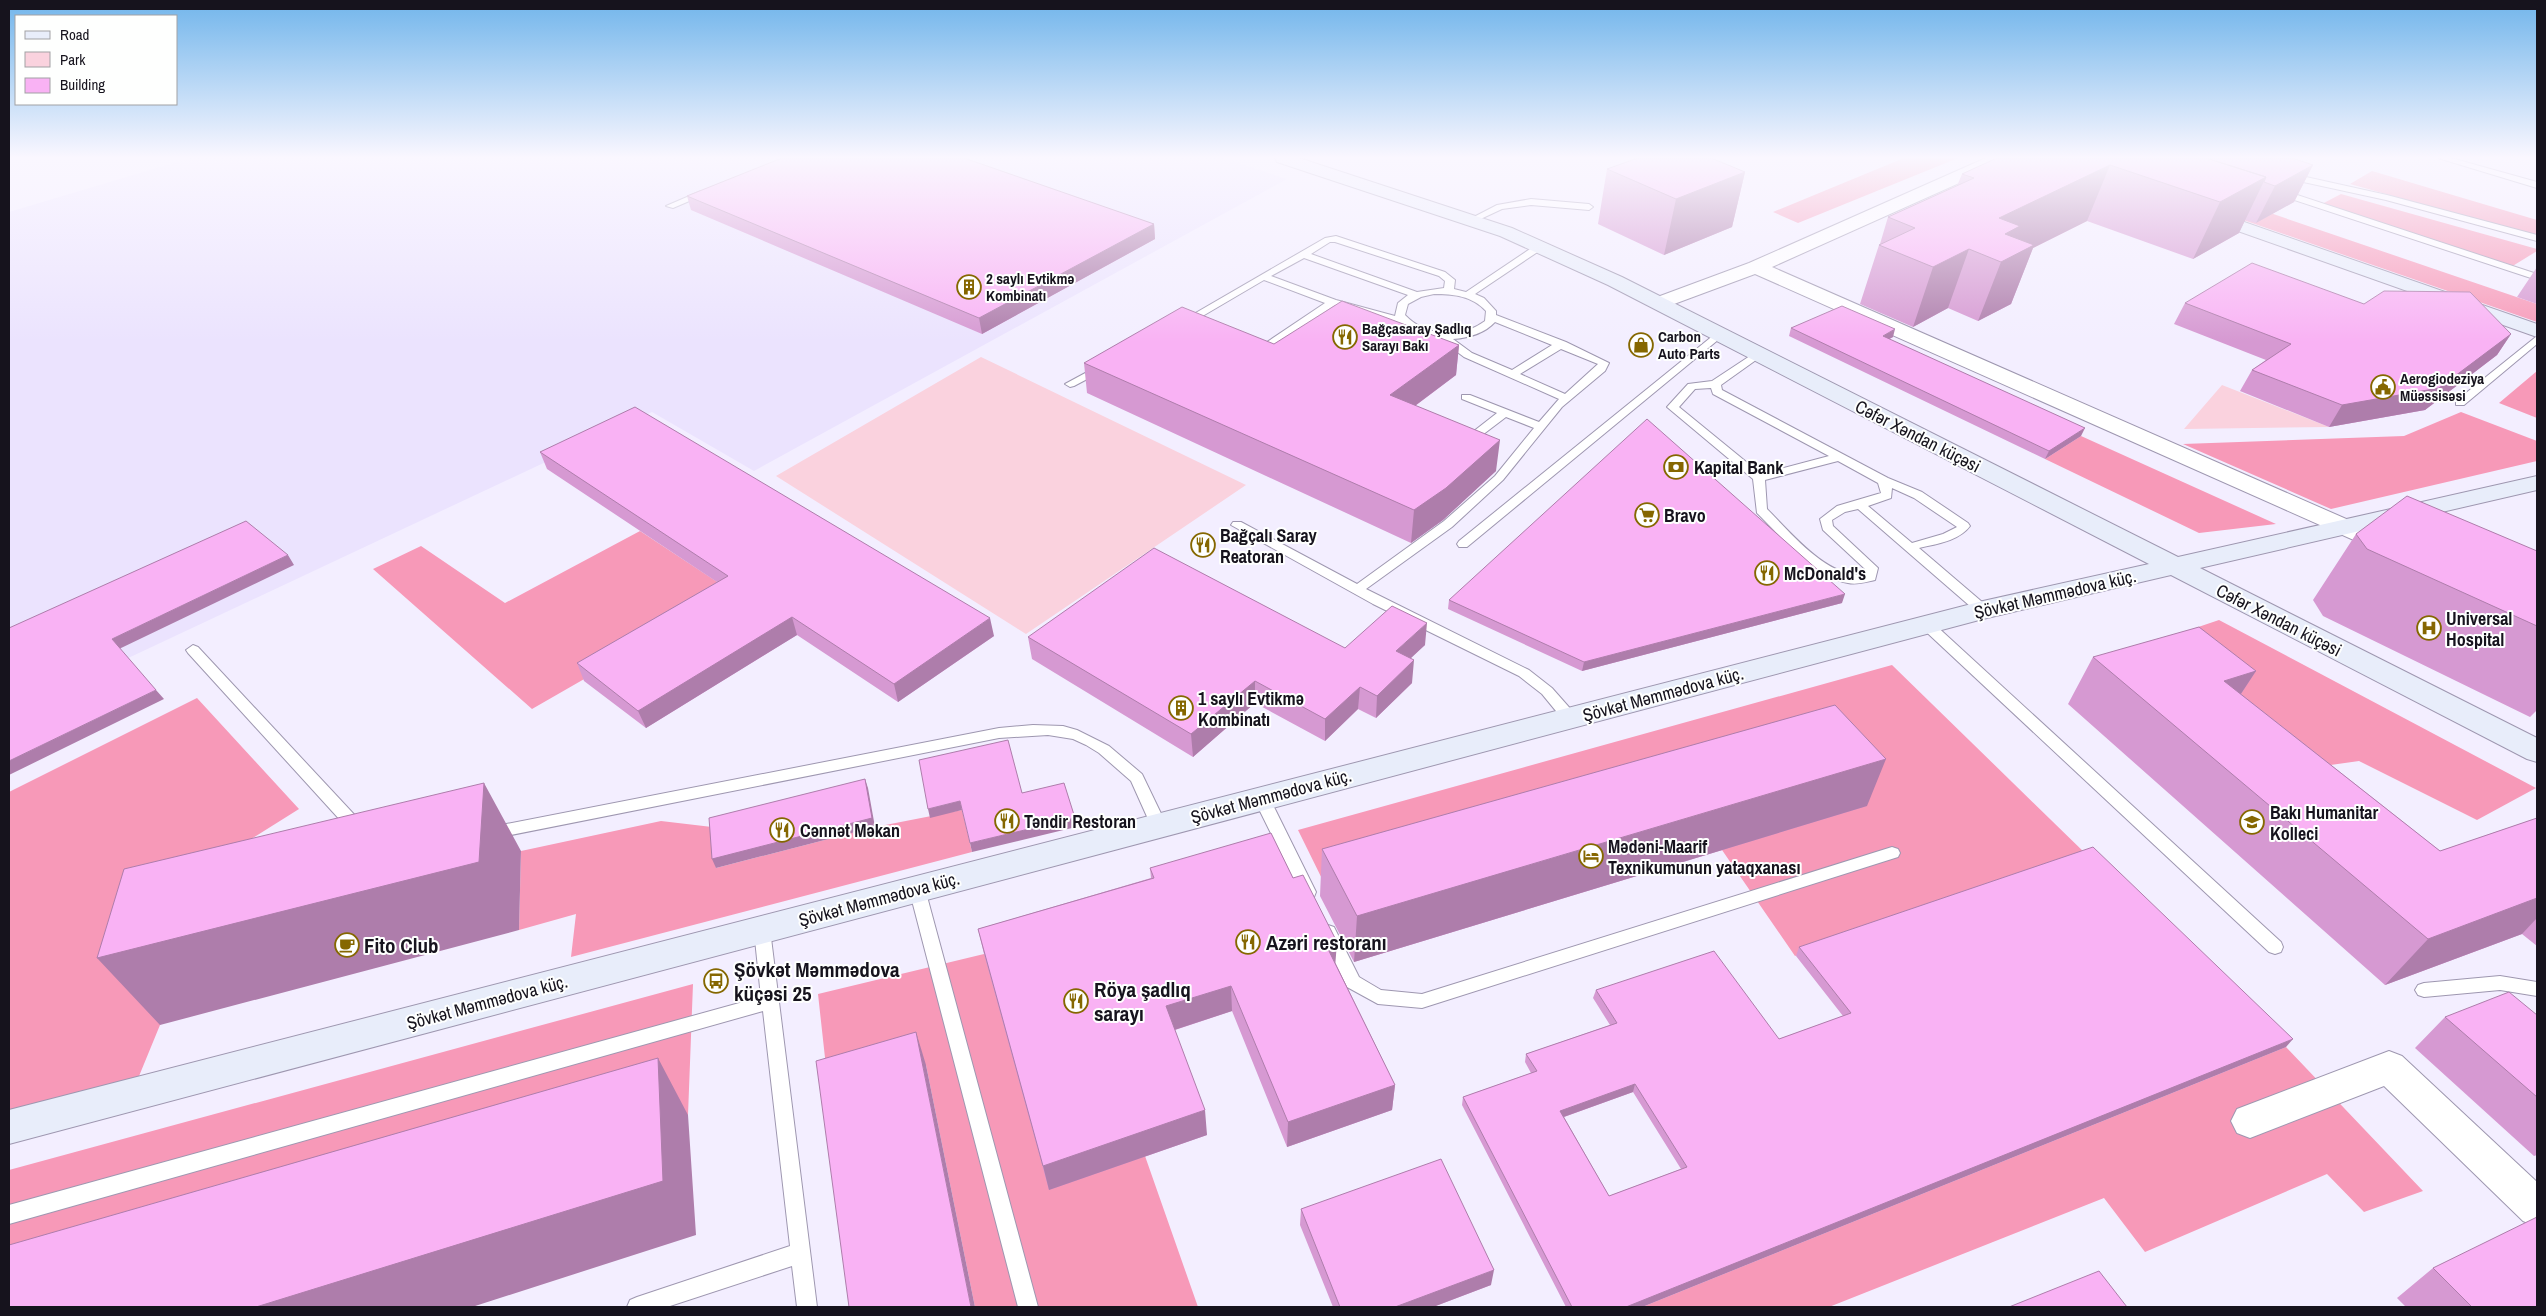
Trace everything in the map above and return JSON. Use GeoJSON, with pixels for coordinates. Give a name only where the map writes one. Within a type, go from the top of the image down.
{"type":"FeatureCollection","features":[{"type":"Feature","properties":{"kind":"main road"},"geometry":{"type":"LineString","coordinates":[[2223,219],[2537,331]]}},
{"type":"Feature","properties":{"kind":"main road","name":"Cəfər Xəndan küçəsi"},"geometry":{"type":"LineString","coordinates":[[1472,220],[1538,247],[1720,333],[2175,568],[2537,751]]}},
{"type":"Feature","properties":{"kind":"main road","name":"Şövkət Məmmədova küç."},"geometry":{"type":"LineString","coordinates":[[9,1127],[1983,610],[2115,579],[2175,568],[2537,484]]}},
{"type":"Feature","properties":{"kind":"street"},"geometry":{"type":"LineString","coordinates":[[1659,303],[1756,267],[1863,219]]}},
{"type":"Feature","properties":{"kind":"street"},"geometry":{"type":"LineString","coordinates":[[1756,267],[2410,556]]}},
{"type":"Feature","properties":{"kind":"street"},"geometry":{"type":"LineString","coordinates":[[2250,1121],[2389,1066],[2537,1208]]}},
{"type":"Feature","properties":{"kind":"lane"},"geometry":{"type":"LineString","coordinates":[[2363,219],[2537,276]]}},
{"type":"Feature","properties":{"kind":"lane"},"geometry":{"type":"LineString","coordinates":[[2467,219],[2537,238]]}},
{"type":"Feature","properties":{"kind":"lane"},"geometry":{"type":"LineString","coordinates":[[1178,326],[1328,240],[1342,239],[1442,274],[1450,280],[1450,291]]}},
{"type":"Feature","properties":{"kind":"lane"},"geometry":{"type":"LineString","coordinates":[[1468,295],[1538,247]]}},
{"type":"Feature","properties":{"kind":"lane"},"geometry":{"type":"LineString","coordinates":[[1303,254],[1416,295],[1450,291],[1468,295],[1488,305],[1492,317]]}},
{"type":"Feature","properties":{"kind":"lane"},"geometry":{"type":"LineString","coordinates":[[1264,277],[1333,302],[1404,321],[1419,330],[1442,336],[1477,332],[1485,327],[1492,317]]}},
{"type":"Feature","properties":{"kind":"lane"},"geometry":{"type":"LineString","coordinates":[[1404,321],[1400,309],[1403,304],[1416,295]]}},
{"type":"Feature","properties":{"kind":"lane"},"geometry":{"type":"LineString","coordinates":[[1248,345],[1256,348],[1271,344],[1333,302]]}},
{"type":"Feature","properties":{"kind":"lane"},"geometry":{"type":"LineString","coordinates":[[1357,590],[1448,524],[1499,478],[1540,426],[1566,398],[1601,369],[1604,363],[1562,344],[1492,317]]}},
{"type":"Feature","properties":{"kind":"lane"},"geometry":{"type":"LineString","coordinates":[[1463,544],[1720,333]]}},
{"type":"Feature","properties":{"kind":"lane"},"geometry":{"type":"LineString","coordinates":[[1442,336],[1468,355],[1566,398]]}},
{"type":"Feature","properties":{"kind":"lane"},"geometry":{"type":"LineString","coordinates":[[2460,404],[2537,338]]}},
{"type":"Feature","properties":{"kind":"lane"},"geometry":{"type":"LineString","coordinates":[[1514,374],[1562,344]]}},
{"type":"Feature","properties":{"kind":"lane"},"geometry":{"type":"LineString","coordinates":[[1759,353],[1715,384],[1692,386],[1673,407],[1759,478],[1761,510],[1829,571],[1842,578],[1857,580],[1870,578],[1872,568],[1828,527],[1826,520],[1841,509],[1888,495],[1884,481]]}},
{"type":"Feature","properties":{"kind":"lane"},"geometry":{"type":"LineString","coordinates":[[1070,384],[1112,362]]}},
{"type":"Feature","properties":{"kind":"lane"},"geometry":{"type":"LineString","coordinates":[[1715,384],[1717,392],[1884,481],[1918,495],[1964,526],[1962,530],[1949,536],[1910,546]]}},
{"type":"Feature","properties":{"kind":"lane"},"geometry":{"type":"LineString","coordinates":[[1466,397],[1540,426]]}},
{"type":"Feature","properties":{"kind":"lane"},"geometry":{"type":"LineString","coordinates":[[1451,432],[1461,435],[1477,434],[1505,412]]}},
{"type":"Feature","properties":{"kind":"lane"},"geometry":{"type":"LineString","coordinates":[[1759,478],[1840,457]]}},
{"type":"Feature","properties":{"kind":"lane"},"geometry":{"type":"LineString","coordinates":[[1860,504],[1983,610]]}},
{"type":"Feature","properties":{"kind":"lane"},"geometry":{"type":"LineString","coordinates":[[1237,526],[1357,590],[1524,673],[1547,691],[1570,718]]}},
{"type":"Feature","properties":{"kind":"lane"},"geometry":{"type":"LineString","coordinates":[[1927,625],[2275,947]]}},
{"type":"Feature","properties":{"kind":"lane"},"geometry":{"type":"LineString","coordinates":[[193,650],[368,840]]}},
{"type":"Feature","properties":{"kind":"lane"},"geometry":{"type":"LineString","coordinates":[[475,836],[999,733],[1032,729],[1057,730],[1083,736],[1103,747],[1137,778],[1158,826]]}},
{"type":"Feature","properties":{"kind":"lane"},"geometry":{"type":"LineString","coordinates":[[1262,799],[1314,904]]}},
{"type":"Feature","properties":{"kind":"lane"},"geometry":{"type":"LineString","coordinates":[[1323,921],[1353,982],[1378,997],[1422,1001],[1892,853]]}},
{"type":"Feature","properties":{"kind":"lane"},"geometry":{"type":"LineString","coordinates":[[917,889],[1028,1307]]}},
{"type":"Feature","properties":{"kind":"lane"},"geometry":{"type":"LineString","coordinates":[[762,930],[807,1307]]}},
{"type":"Feature","properties":{"kind":"lane"},"geometry":{"type":"LineString","coordinates":[[2424,990],[2500,983],[2537,989]]}},
{"type":"Feature","properties":{"kind":"lane"},"geometry":{"type":"LineString","coordinates":[[9,1215],[770,1002]]}},
{"type":"Feature","properties":{"kind":"lane"},"geometry":{"type":"LineString","coordinates":[[637,1307],[800,1253]]}},
{"type":"Feature","properties":{"kind":"shaded area"},"geometry":{"type":"Polygon","coordinates":[[[9,219],[1213,219],[754,471],[652,412],[9,714],[9,219]]]}},
{"type":"Feature","properties":{"kind":"shaded area"},"geometry":{"type":"Polygon","coordinates":[[[1790,219],[1807,219],[1798,223],[1790,219]]]}},
{"type":"Feature","properties":{"kind":"shaded area"},"geometry":{"type":"Polygon","coordinates":[[[2242,219],[2289,219],[2537,304],[2537,322],[2242,219]]]}},
{"type":"Feature","properties":{"kind":"shaded area"},"geometry":{"type":"Polygon","coordinates":[[[2364,219],[2432,219],[2537,249],[2537,251],[2511,267],[2364,219]]]}},
{"type":"Feature","properties":{"kind":"shaded area"},"geometry":{"type":"Polygon","coordinates":[[[2477,219],[2535,219],[2537,220],[2537,236],[2477,219]]]}},
{"type":"Feature","properties":{"kind":"shaded area"},"geometry":{"type":"Polygon","coordinates":[[[2537,371],[2537,418],[2499,403],[2537,371]]]}},
{"type":"Feature","properties":{"kind":"shaded area"},"geometry":{"type":"Polygon","coordinates":[[[2461,412],[2537,441],[2537,461],[2331,509],[2183,444],[2404,436],[2461,412]]]}},
{"type":"Feature","properties":{"kind":"shaded area"},"geometry":{"type":"Polygon","coordinates":[[[2081,436],[2276,524],[2199,533],[2045,459],[2081,436]]]}},
{"type":"Feature","properties":{"kind":"shaded area"},"geometry":{"type":"Polygon","coordinates":[[[640,531],[734,593],[532,709],[373,569],[421,546],[505,603],[640,531]]]}},
{"type":"Feature","properties":{"kind":"shaded area"},"geometry":{"type":"Polygon","coordinates":[[[2219,620],[2536,788],[2477,820],[2359,761],[2253,776],[2139,647],[2219,620]]]}},
{"type":"Feature","properties":{"kind":"shaded area"},"geometry":{"type":"Polygon","coordinates":[[[1892,665],[2088,856],[1795,956],[1722,850],[1329,893],[1298,830],[1892,665]]]}},
{"type":"Feature","properties":{"kind":"shaded area"},"geometry":{"type":"Polygon","coordinates":[[[197,698],[299,809],[251,839],[160,1025],[137,1081],[9,1114],[9,792],[197,698]]]}},
{"type":"Feature","properties":{"kind":"shaded area"},"geometry":{"type":"Polygon","coordinates":[[[962,810],[972,852],[571,957],[576,914],[519,930],[521,851],[661,821],[712,827],[716,868],[875,827],[962,810]]]}},
{"type":"Feature","properties":{"kind":"shaded area"},"geometry":{"type":"Polygon","coordinates":[[[984,954],[1145,1156],[1198,1307],[975,1307],[926,1065],[829,1094],[818,994],[984,954]]]}},
{"type":"Feature","properties":{"kind":"shaded area"},"geometry":{"type":"Polygon","coordinates":[[[693,984],[688,1115],[48,1307],[9,1307],[9,1170],[693,984]]]}},
{"type":"Feature","properties":{"kind":"shaded area"},"geometry":{"type":"Polygon","coordinates":[[[2286,1047],[2423,1191],[2364,1212],[2327,1174],[2145,1252],[2104,1198],[1829,1307],[1642,1307],[2286,1047]]]}},
{"type":"Feature","properties":{"kind":"green space"},"geometry":{"type":"Polygon","coordinates":[[[981,357],[1246,485],[1026,634],[776,476],[981,357]]]}},
{"type":"Feature","properties":{"kind":"green space"},"geometry":{"type":"Polygon","coordinates":[[[2222,385],[2329,427],[2184,429],[2222,385]]]}},
{"type":"Feature","properties":{"kind":"building"},"geometry":{"type":"Polygon","coordinates":[[[743,219],[1141,219],[1154,224],[979,318],[743,219]]]}},
{"type":"Feature","properties":{"kind":"building"},"geometry":{"type":"Polygon","coordinates":[[[1894,219],[2003,219],[2020,226],[2005,234],[2034,245],[2001,262],[1969,249],[1933,267],[1879,245],[1915,228],[1894,219]]]}},
{"type":"Feature","properties":{"kind":"building"},"geometry":{"type":"Polygon","coordinates":[[[2252,263],[2364,304],[2384,291],[2470,292],[2511,334],[2439,388],[2342,405],[2252,370],[2291,344],[2185,303],[2252,263]]]}},
{"type":"Feature","properties":{"kind":"building"},"geometry":{"type":"Polygon","coordinates":[[[1342,301],[1459,345],[1390,395],[1500,440],[1446,488],[1414,510],[1084,363],[1182,307],[1274,344],[1342,301]]]}},
{"type":"Feature","properties":{"kind":"building"},"geometry":{"type":"Polygon","coordinates":[[[1842,306],[1895,329],[1883,336],[2085,428],[2049,451],[1791,328],[1842,306]]]}},
{"type":"Feature","properties":{"kind":"building"},"geometry":{"type":"Polygon","coordinates":[[[635,407],[990,618],[894,684],[792,617],[638,711],[577,663],[728,576],[540,452],[635,407]]]}},
{"type":"Feature","properties":{"kind":"building","name":"Bravo"},"geometry":{"type":"Polygon","coordinates":[[[1647,419],[1845,594],[1584,662],[1449,600],[1647,419]]]}},
{"type":"Feature","properties":{"kind":"building"},"geometry":{"type":"Polygon","coordinates":[[[2407,496],[2537,551],[2537,626],[2367,549],[2356,534],[2407,496]]]}},
{"type":"Feature","properties":{"kind":"building"},"geometry":{"type":"Polygon","coordinates":[[[246,521],[288,555],[112,639],[156,690],[9,761],[9,628],[246,521]]]}},
{"type":"Feature","properties":{"kind":"building","name":"1 saylı Evtikmə Kombinatı"},"geometry":{"type":"Polygon","coordinates":[[[1154,548],[1345,648],[1392,606],[1427,623],[1396,651],[1414,660],[1377,696],[1360,687],[1325,719],[1255,681],[1191,734],[1028,637],[1154,548]]]}},
{"type":"Feature","properties":{"kind":"building"},"geometry":{"type":"Polygon","coordinates":[[[2199,627],[2256,671],[2224,681],[2440,851],[2537,818],[2537,898],[2428,939],[2093,657],[2199,627]]]}},
{"type":"Feature","properties":{"kind":"building"},"geometry":{"type":"Polygon","coordinates":[[[1835,705],[1886,759],[1357,916],[1322,849],[1835,705]]]}},
{"type":"Feature","properties":{"kind":"building"},"geometry":{"type":"Polygon","coordinates":[[[1008,740],[1022,793],[1064,783],[1075,818],[970,843],[960,801],[928,809],[919,760],[1008,740]]]}},
{"type":"Feature","properties":{"kind":"building"},"geometry":{"type":"Polygon","coordinates":[[[865,779],[872,818],[712,859],[709,818],[865,779]]]}},
{"type":"Feature","properties":{"kind":"building"},"geometry":{"type":"Polygon","coordinates":[[[484,783],[479,862],[97,958],[124,869],[484,783]]]}},
{"type":"Feature","properties":{"kind":"building"},"geometry":{"type":"Polygon","coordinates":[[[1271,833],[1293,878],[1303,875],[1337,942],[1326,945],[1395,1085],[1288,1122],[1231,986],[1166,1006],[1205,1110],[1043,1166],[978,929],[1154,878],[1150,868],[1271,833]]]}},
{"type":"Feature","properties":{"kind":"building"},"geometry":{"type":"Polygon","coordinates":[[[2093,847],[2293,1039],[1626,1307],[1572,1307],[1463,1097],[1537,1071],[1526,1054],[1617,1023],[1596,990],[1714,951],[1779,1039],[1851,1013],[1799,947],[2093,847]],[[1635,1084],[1560,1111],[1609,1196],[1687,1167],[1635,1084]]]}},
{"type":"Feature","properties":{"kind":"building"},"geometry":{"type":"Polygon","coordinates":[[[2509,992],[2537,1015],[2537,1097],[2445,1017],[2509,992]]]}},
{"type":"Feature","properties":{"kind":"building"},"geometry":{"type":"Polygon","coordinates":[[[916,1032],[971,1307],[849,1307],[816,1061],[916,1032]]]}},
{"type":"Feature","properties":{"kind":"building"},"geometry":{"type":"Polygon","coordinates":[[[658,1058],[663,1181],[256,1307],[9,1307],[9,1245],[658,1058]]]}},
{"type":"Feature","properties":{"kind":"building"},"geometry":{"type":"Polygon","coordinates":[[[1441,1159],[1494,1270],[1395,1307],[1340,1307],[1301,1209],[1441,1159]]]}},
{"type":"Feature","properties":{"kind":"building"},"geometry":{"type":"Polygon","coordinates":[[[2537,1217],[2537,1307],[2472,1307],[2433,1268],[2537,1217]]]}},
{"type":"Feature","properties":{"kind":"building"},"geometry":{"type":"Polygon","coordinates":[[[2099,1271],[2127,1307],[2009,1307],[2099,1271]]]}},
{"type":"Feature","properties":{"kind":"place","name":"2 saylı Evtikmə Kombinatı"},"geometry":{"type":"Point","coordinates":[969,287]}},
{"type":"Feature","properties":{"kind":"place","name":"Bağçasaray Şadlıq Sarayı Bakı"},"geometry":{"type":"Point","coordinates":[1345,337]}},
{"type":"Feature","properties":{"kind":"place","name":"Carbon Auto Parts"},"geometry":{"type":"Point","coordinates":[1641,345]}},
{"type":"Feature","properties":{"kind":"place","name":"Aerogiodeziya Müəssisəsi"},"geometry":{"type":"Point","coordinates":[2383,387]}},
{"type":"Feature","properties":{"kind":"place","name":"Kapital Bank"},"geometry":{"type":"Point","coordinates":[1676,467]}},
{"type":"Feature","properties":{"kind":"place","name":"Bravo"},"geometry":{"type":"Point","coordinates":[1647,515]}},
{"type":"Feature","properties":{"kind":"place","name":"Bağçalı Saray Reatoran"},"geometry":{"type":"Point","coordinates":[1203,545]}},
{"type":"Feature","properties":{"kind":"place","name":"McDonald's"},"geometry":{"type":"Point","coordinates":[1767,573]}},
{"type":"Feature","properties":{"kind":"place","name":"Universal Hospital"},"geometry":{"type":"Point","coordinates":[2429,628]}},
{"type":"Feature","properties":{"kind":"place","name":"1 saylı Evtikmə Kombinatı"},"geometry":{"type":"Point","coordinates":[1181,708]}},
{"type":"Feature","properties":{"kind":"place","name":"Təndir Restoran"},"geometry":{"type":"Point","coordinates":[1007,821]}},
{"type":"Feature","properties":{"kind":"place","name":"Bakı Humanitar Kolleci"},"geometry":{"type":"Point","coordinates":[2252,822]}},
{"type":"Feature","properties":{"kind":"place","name":"Cənnət Məkan"},"geometry":{"type":"Point","coordinates":[782,830]}},
{"type":"Feature","properties":{"kind":"place","name":"Mədəni-Maarif Texnikumunun yataqxanası"},"geometry":{"type":"Point","coordinates":[1591,856]}},
{"type":"Feature","properties":{"kind":"place","name":"Azəri restoranı"},"geometry":{"type":"Point","coordinates":[1248,942]}},
{"type":"Feature","properties":{"kind":"place","name":"Fito Club"},"geometry":{"type":"Point","coordinates":[347,945]}},
{"type":"Feature","properties":{"kind":"place","name":"Şövkət Məmmədova küçəsi 25"},"geometry":{"type":"Point","coordinates":[716,981]}},
{"type":"Feature","properties":{"kind":"place","name":"Röya şadlıq sarayı"},"geometry":{"type":"Point","coordinates":[1076,1001]}}]}
